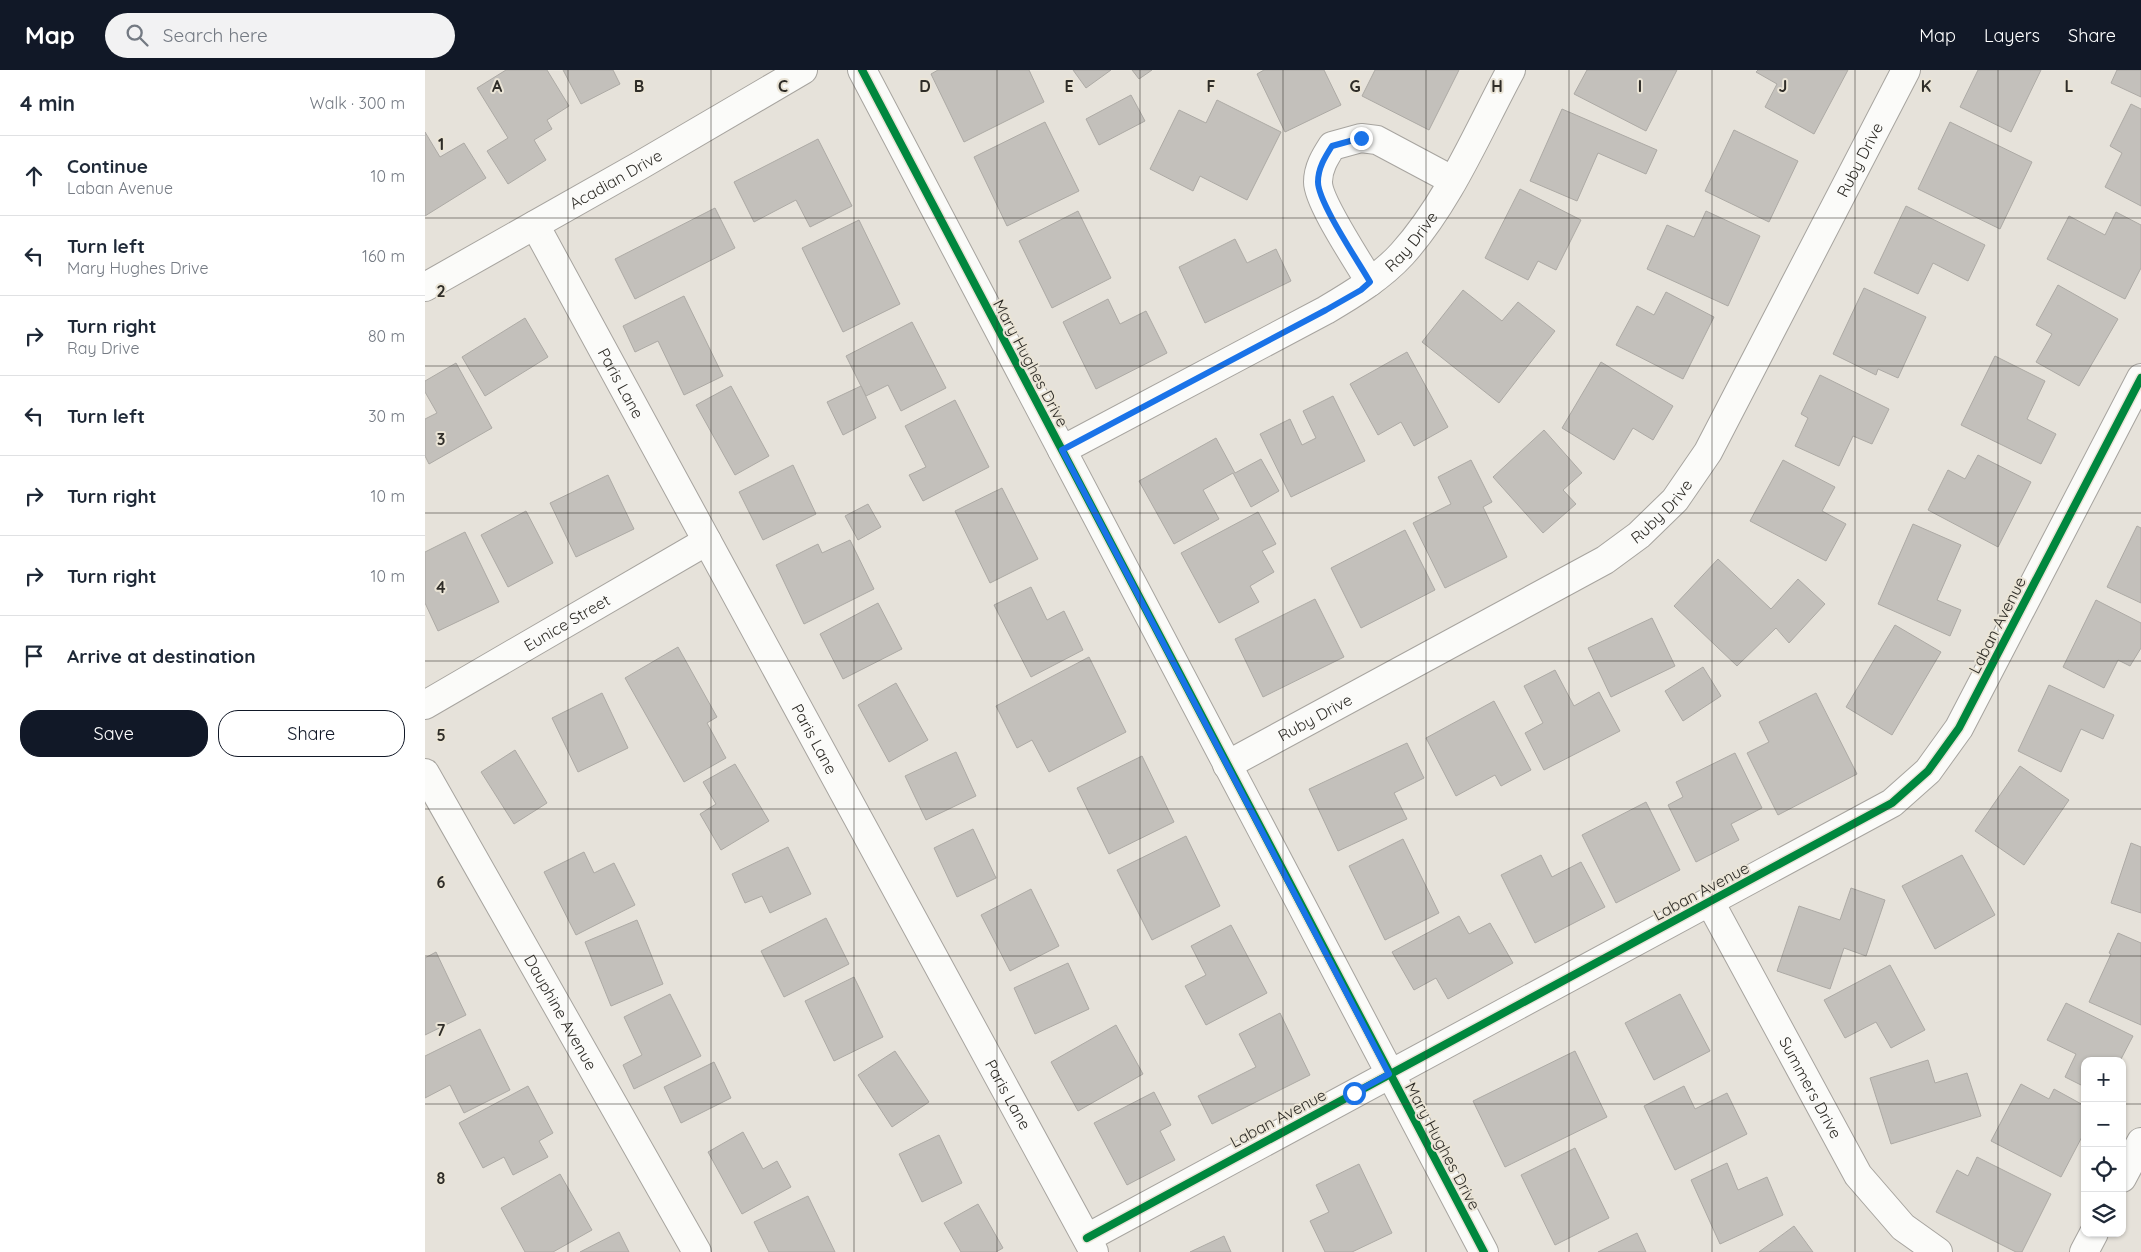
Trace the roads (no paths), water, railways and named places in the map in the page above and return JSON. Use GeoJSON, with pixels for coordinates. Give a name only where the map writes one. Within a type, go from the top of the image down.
{"type":"FeatureCollection","features":[{"type":"Feature","properties":{"kind":"street","name":"Acadian Drive"},"geometry":{"type":"LineString","coordinates":[[425,287],[803,70]]}},
{"type":"Feature","properties":{"kind":"street","name":"Mary Hughes Drive"},"geometry":{"type":"LineString","coordinates":[[862,70],[1484,1252]]}},
{"type":"Feature","properties":{"kind":"street","name":"Ray Drive"},"geometry":{"type":"LineString","coordinates":[[1062,450],[1361,290],[1402,254],[1435,211],[1511,70]]}},
{"type":"Feature","properties":{"kind":"street","name":"Ruby Drive"},"geometry":{"type":"LineString","coordinates":[[1227,765],[1605,560],[1639,535],[1675,500],[1708,452],[1906,70]]}},
{"type":"Feature","properties":{"kind":"street"},"geometry":{"type":"LineString","coordinates":[[1370,282],[1323,201],[1318,183],[1322,162],[1332,146],[1361,138],[1377,140],[1452,180]]}},
{"type":"Feature","properties":{"kind":"street","name":"Paris Lane"},"geometry":{"type":"LineString","coordinates":[[535,225],[1090,1245]]}},
{"type":"Feature","properties":{"kind":"street","name":"Laban Avenue"},"geometry":{"type":"LineString","coordinates":[[1090,1245],[1389,1074],[1892,803],[1928,771],[1959,728],[2141,378]]}},
{"type":"Feature","properties":{"kind":"street","name":"Eunice Street"},"geometry":{"type":"LineString","coordinates":[[425,705],[707,541]]}},
{"type":"Feature","properties":{"kind":"street","name":"Dauphine Avenue"},"geometry":{"type":"LineString","coordinates":[[425,773],[697,1252]]}},
{"type":"Feature","properties":{"kind":"street","name":"Summers Drive"},"geometry":{"type":"LineString","coordinates":[[1710,902],[1858,1175],[1903,1227],[1938,1252]]}},
{"type":"Feature","properties":{"kind":"street"},"geometry":{"type":"LineString","coordinates":[[2126,1170],[2141,1142]]}},
{"type":"Feature","properties":{"kind":"street"},"geometry":{"type":"LineString","coordinates":[[2084,1252],[2092,1237]]}}]}
